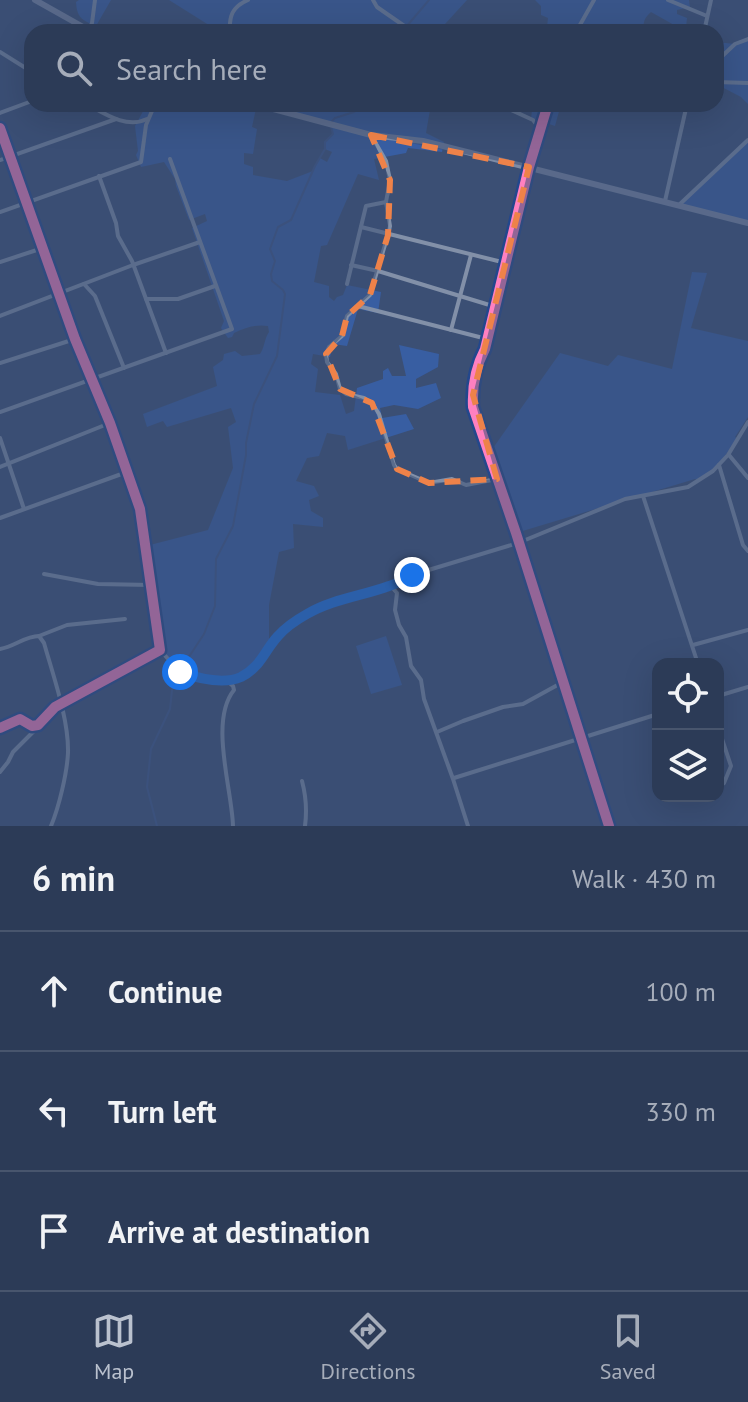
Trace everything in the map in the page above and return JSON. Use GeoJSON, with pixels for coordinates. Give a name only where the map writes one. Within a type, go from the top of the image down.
{"type":"FeatureCollection","features":[{"type":"Feature","properties":{"kind":"main road"},"geometry":{"type":"LineString","coordinates":[[35,0],[78,24]]}},
{"type":"Feature","properties":{"kind":"main road"},"geometry":{"type":"LineString","coordinates":[[284,112],[371,135],[423,141],[748,223]]}},
{"type":"Feature","properties":{"kind":"street"},"geometry":{"type":"LineString","coordinates":[[92,24],[95,0]]}},
{"type":"Feature","properties":{"kind":"street"},"geometry":{"type":"LineString","coordinates":[[229,24],[238,4],[248,0]]}},
{"type":"Feature","properties":{"kind":"street"},"geometry":{"type":"LineString","coordinates":[[373,0],[377,7],[401,24]]}},
{"type":"Feature","properties":{"kind":"street"},"geometry":{"type":"LineString","coordinates":[[580,24],[594,0]]}},
{"type":"Feature","properties":{"kind":"street"},"geometry":{"type":"LineString","coordinates":[[668,0],[707,16]]}},
{"type":"Feature","properties":{"kind":"street"},"geometry":{"type":"LineString","coordinates":[[706,24],[711,0]]}},
{"type":"Feature","properties":{"kind":"street"},"geometry":{"type":"LineString","coordinates":[[724,54],[735,44],[748,39]]}},
{"type":"Feature","properties":{"kind":"street"},"geometry":{"type":"LineString","coordinates":[[0,52],[24,67]]}},
{"type":"Feature","properties":{"kind":"street"},"geometry":{"type":"LineString","coordinates":[[724,82],[748,83]]}},
{"type":"Feature","properties":{"kind":"street"},"geometry":{"type":"LineString","coordinates":[[0,113],[24,104]]}},
{"type":"Feature","properties":{"kind":"street"},"geometry":{"type":"LineString","coordinates":[[102,112],[116,119],[138,123],[148,119]]}},
{"type":"Feature","properties":{"kind":"street"},"geometry":{"type":"LineString","coordinates":[[0,212],[141,162],[151,112]]}},
{"type":"Feature","properties":{"kind":"street"},"geometry":{"type":"LineString","coordinates":[[516,112],[533,120],[540,129]]}},
{"type":"Feature","properties":{"kind":"street"},"geometry":{"type":"LineString","coordinates":[[545,112],[529,167],[488,339],[479,361],[473,407],[609,826]]}},
{"type":"Feature","properties":{"kind":"street"},"geometry":{"type":"LineString","coordinates":[[665,201],[685,112]]}},
{"type":"Feature","properties":{"kind":"street"},"geometry":{"type":"LineString","coordinates":[[0,160],[116,119]]}},
{"type":"Feature","properties":{"kind":"street"},"geometry":{"type":"LineString","coordinates":[[0,128],[140,509],[160,650],[180,672],[190,676],[226,680],[243,676],[261,661],[278,636],[307,614],[338,600],[391,586],[412,575],[518,543],[625,499],[688,487],[719,465],[748,422]]}},
{"type":"Feature","properties":{"kind":"street"},"geometry":{"type":"LineString","coordinates":[[371,135],[388,170],[390,180],[386,202],[390,226],[370,295],[347,316],[342,336],[329,347],[327,362],[336,374],[340,389],[372,403],[379,414],[397,469],[429,483],[452,479],[466,485],[497,479]]}},
{"type":"Feature","properties":{"kind":"street"},"geometry":{"type":"LineString","coordinates":[[680,204],[747,142]]}},
{"type":"Feature","properties":{"kind":"street"},"geometry":{"type":"LineString","coordinates":[[0,412],[232,329],[170,159]]}},
{"type":"Feature","properties":{"kind":"street"},"geometry":{"type":"LineString","coordinates":[[99,176],[118,236],[133,265],[166,353]]}},
{"type":"Feature","properties":{"kind":"street"},"geometry":{"type":"LineString","coordinates":[[347,284],[366,206],[386,202]]}},
{"type":"Feature","properties":{"kind":"street"},"geometry":{"type":"LineString","coordinates":[[361,227],[506,263]]}},
{"type":"Feature","properties":{"kind":"street"},"geometry":{"type":"LineString","coordinates":[[0,316],[201,242]]}},
{"type":"Feature","properties":{"kind":"street"},"geometry":{"type":"LineString","coordinates":[[0,262],[44,247]]}},
{"type":"Feature","properties":{"kind":"street"},"geometry":{"type":"LineString","coordinates":[[451,330],[471,255]]}},
{"type":"Feature","properties":{"kind":"street"},"geometry":{"type":"LineString","coordinates":[[351,265],[496,307]]}},
{"type":"Feature","properties":{"kind":"street"},"geometry":{"type":"LineString","coordinates":[[83,284],[95,296],[124,368]]}},
{"type":"Feature","properties":{"kind":"street"},"geometry":{"type":"LineString","coordinates":[[146,299],[178,299],[215,286]]}},
{"type":"Feature","properties":{"kind":"street"},"geometry":{"type":"LineString","coordinates":[[358,306],[488,339]]}},
{"type":"Feature","properties":{"kind":"street"},"geometry":{"type":"LineString","coordinates":[[0,363],[75,339]]}},
{"type":"Feature","properties":{"kind":"street"},"geometry":{"type":"LineString","coordinates":[[0,467],[110,423]]}},
{"type":"Feature","properties":{"kind":"street"},"geometry":{"type":"LineString","coordinates":[[0,438],[24,509]]}},
{"type":"Feature","properties":{"kind":"street"},"geometry":{"type":"LineString","coordinates":[[728,455],[748,478]]}},
{"type":"Feature","properties":{"kind":"street"},"geometry":{"type":"LineString","coordinates":[[719,465],[743,545],[748,551]]}},
{"type":"Feature","properties":{"kind":"street"},"geometry":{"type":"LineString","coordinates":[[0,518],[127,472]]}},
{"type":"Feature","properties":{"kind":"street"},"geometry":{"type":"LineString","coordinates":[[643,496],[696,658]]}},
{"type":"Feature","properties":{"kind":"street"},"geometry":{"type":"LineString","coordinates":[[44,574],[98,584],[151,585]]}},
{"type":"Feature","properties":{"kind":"street"},"geometry":{"type":"LineString","coordinates":[[391,586],[397,593],[395,610],[406,637],[411,666],[421,680],[424,699],[468,826]]}},
{"type":"Feature","properties":{"kind":"street"},"geometry":{"type":"LineString","coordinates":[[0,649],[67,625],[125,619]]}},
{"type":"Feature","properties":{"kind":"street"},"geometry":{"type":"LineString","coordinates":[[692,645],[748,630]]}},
{"type":"Feature","properties":{"kind":"street"},"geometry":{"type":"LineString","coordinates":[[39,636],[44,643],[60,704],[68,755],[57,813],[51,826]]}},
{"type":"Feature","properties":{"kind":"street"},"geometry":{"type":"LineString","coordinates":[[0,772],[13,752],[52,709],[160,650]]}},
{"type":"Feature","properties":{"kind":"street"},"geometry":{"type":"LineString","coordinates":[[226,680],[234,690],[223,717],[223,744],[233,826]]}},
{"type":"Feature","properties":{"kind":"street"},"geometry":{"type":"LineString","coordinates":[[437,732],[503,707],[523,704],[563,682]]}},
{"type":"Feature","properties":{"kind":"street"},"geometry":{"type":"LineString","coordinates":[[724,694],[748,687]]}},
{"type":"Feature","properties":{"kind":"street"},"geometry":{"type":"LineString","coordinates":[[453,779],[652,716]]}},
{"type":"Feature","properties":{"kind":"street"},"geometry":{"type":"LineString","coordinates":[[0,728],[20,719],[35,726]]}},
{"type":"Feature","properties":{"kind":"street"},"geometry":{"type":"LineString","coordinates":[[724,745],[731,766],[724,783]]}},
{"type":"Feature","properties":{"kind":"street"},"geometry":{"type":"LineString","coordinates":[[302,781],[307,815],[305,826]]}},
{"type":"Feature","properties":{"kind":"highlighted area"},"geometry":{"type":"Polygon","coordinates":[[[371,135],[529,167],[473,395],[497,479],[429,483],[397,469],[372,403],[340,389],[326,354],[342,336],[347,316],[370,295],[388,235],[390,180],[371,135]]]}},
{"type":"Feature","properties":{"kind":"shaded area"},"geometry":{"type":"Polygon","coordinates":[[[111,0],[97,24],[79,15],[76,2],[111,0]]]}},
{"type":"Feature","properties":{"kind":"shaded area"},"geometry":{"type":"Polygon","coordinates":[[[169,0],[467,0],[445,24],[207,24],[169,0]]]}},
{"type":"Feature","properties":{"kind":"shaded area"},"geometry":{"type":"Polygon","coordinates":[[[535,0],[689,0],[690,7],[677,10],[677,14],[687,18],[686,24],[672,24],[651,12],[644,24],[547,24],[548,18],[541,15],[541,6],[535,0]]]}},
{"type":"Feature","properties":{"kind":"shaded area"},"geometry":{"type":"Polygon","coordinates":[[[748,39],[748,104],[724,88],[724,43],[735,44],[748,39]]]}},
{"type":"Feature","properties":{"kind":"shaded area"},"geometry":{"type":"Polygon","coordinates":[[[143,112],[255,112],[252,127],[257,129],[253,154],[244,153],[244,164],[253,167],[253,175],[287,181],[313,171],[320,158],[327,162],[332,152],[325,149],[325,142],[333,134],[331,127],[288,112],[430,112],[426,133],[444,142],[442,152],[408,148],[406,153],[374,159],[379,180],[358,174],[327,245],[321,246],[314,282],[329,286],[329,297],[334,301],[343,295],[347,285],[381,292],[378,313],[358,309],[347,346],[333,344],[330,357],[313,354],[311,364],[318,369],[315,392],[340,395],[346,414],[354,411],[357,388],[383,379],[383,371],[388,368],[392,376],[406,376],[399,345],[439,354],[438,367],[416,379],[416,388],[436,383],[441,398],[418,409],[394,405],[380,408],[382,418],[406,414],[414,429],[348,450],[345,436],[327,433],[319,456],[307,458],[296,481],[314,486],[319,496],[309,500],[311,511],[323,518],[323,527],[293,524],[294,548],[279,552],[269,605],[269,649],[261,661],[243,676],[217,680],[180,672],[160,650],[146,546],[208,530],[233,468],[228,427],[236,422],[231,408],[167,427],[163,421],[147,427],[143,414],[217,386],[213,367],[223,360],[224,354],[235,351],[242,356],[260,354],[269,332],[268,326],[246,328],[228,338],[221,328],[224,321],[192,228],[207,221],[205,214],[189,220],[175,179],[164,162],[141,167],[136,155],[135,126],[143,112]]]}},
{"type":"Feature","properties":{"kind":"shaded area"},"geometry":{"type":"Polygon","coordinates":[[[532,112],[559,112],[555,126],[531,118],[532,112]]]}},
{"type":"Feature","properties":{"kind":"shaded area"},"geometry":{"type":"Polygon","coordinates":[[[748,140],[748,223],[680,204],[748,140]]]}},
{"type":"Feature","properties":{"kind":"shaded area"},"geometry":{"type":"Polygon","coordinates":[[[692,272],[707,273],[691,328],[748,341],[748,417],[735,437],[738,439],[713,471],[699,480],[516,533],[486,458],[560,353],[608,366],[618,355],[672,369],[692,272]]]}},
{"type":"Feature","properties":{"kind":"shaded area"},"geometry":{"type":"Polygon","coordinates":[[[386,636],[402,685],[371,694],[356,646],[386,636]]]}},
{"type":"Feature","properties":{"kind":"waterway"},"geometry":{"type":"LineString","coordinates":[[409,24],[429,0]]}},
{"type":"Feature","properties":{"kind":"waterway"},"geometry":{"type":"LineString","coordinates":[[332,121],[354,112]]}},
{"type":"Feature","properties":{"kind":"waterway"},"geometry":{"type":"LineString","coordinates":[[157,826],[147,787],[151,749],[170,709],[173,681],[204,634],[215,606],[216,559],[233,526],[254,404],[277,356],[285,294],[272,281],[275,261],[270,249],[278,227],[291,220],[325,149],[325,142],[333,134],[331,127]]}},
{"type":"Feature","properties":{"kind":"cycle path"},"geometry":{"type":"LineString","coordinates":[[546,112],[477,370],[473,407],[609,826]]}},
{"type":"Feature","properties":{"kind":"cycle path"},"geometry":{"type":"LineString","coordinates":[[0,128],[140,509],[160,650],[55,707],[38,725],[32,726],[20,719],[0,728]]}},
{"type":"Feature","properties":{"kind":"route"},"geometry":{"type":"LineString","coordinates":[[180,672],[217,680],[243,676],[261,661],[278,636],[307,614],[338,600],[391,586],[412,575]]}}]}
